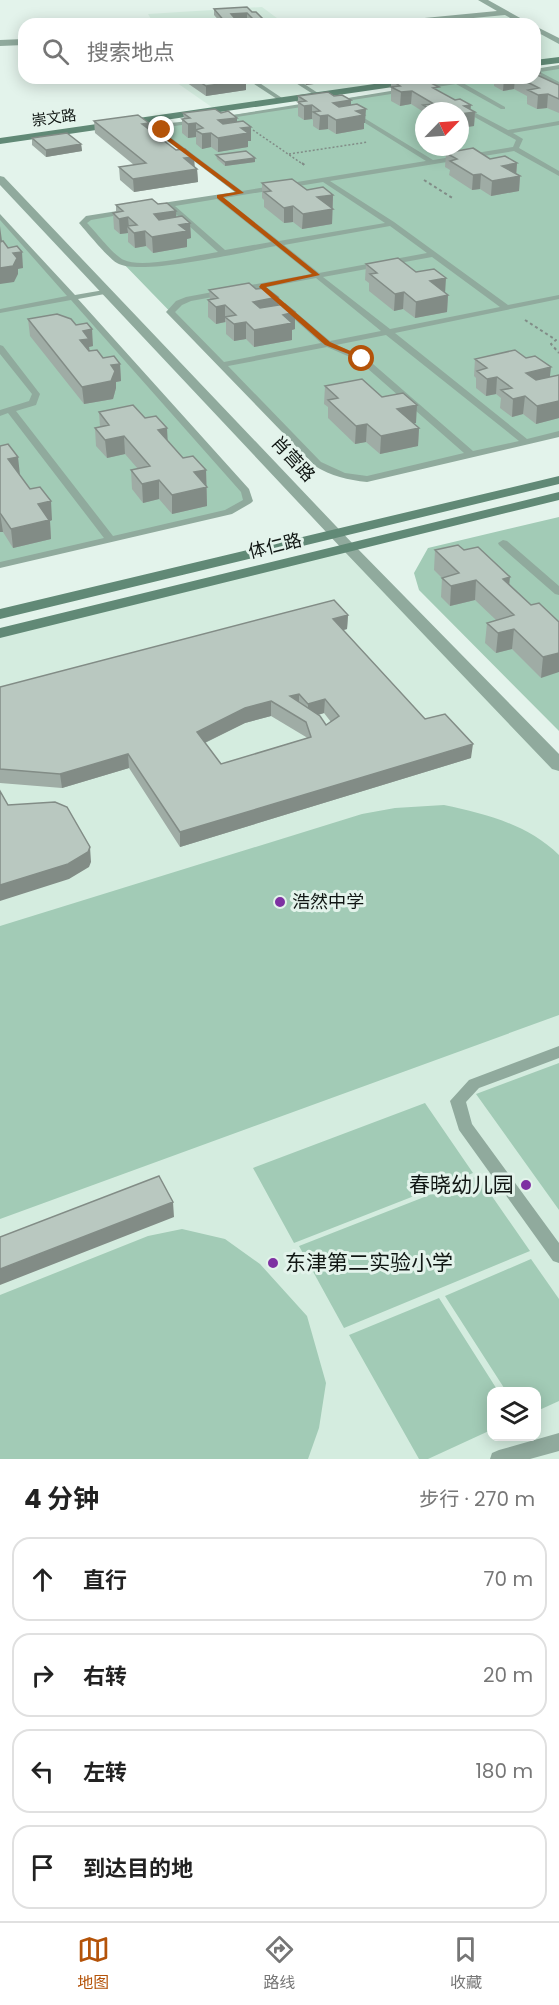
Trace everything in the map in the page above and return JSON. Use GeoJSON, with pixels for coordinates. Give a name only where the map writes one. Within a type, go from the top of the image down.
{"type":"FeatureCollection","features":[{"type":"Feature","properties":{"kind":"street"},"geometry":{"type":"LineString","coordinates":[[482,0],[516,18]]}},
{"type":"Feature","properties":{"kind":"street"},"geometry":{"type":"LineString","coordinates":[[450,18],[506,13]]}},
{"type":"Feature","properties":{"kind":"street"},"geometry":{"type":"LineString","coordinates":[[541,32],[559,41]]}},
{"type":"Feature","properties":{"kind":"street"},"geometry":{"type":"LineString","coordinates":[[0,43],[18,42]]}},
{"type":"Feature","properties":{"kind":"street"},"geometry":{"type":"LineString","coordinates":[[541,62],[559,60]]}},
{"type":"Feature","properties":{"kind":"street","name":"崇文路"},"geometry":{"type":"LineString","coordinates":[[0,141],[318,95],[377,84]]}},
{"type":"Feature","properties":{"kind":"street","name":"肖营路"},"geometry":{"type":"LineString","coordinates":[[0,178],[349,548],[559,765]]}},
{"type":"Feature","properties":{"kind":"street","name":"体仁路"},"geometry":{"type":"LineString","coordinates":[[0,614],[559,480]]}},
{"type":"Feature","properties":{"kind":"street","name":"体仁路"},"geometry":{"type":"LineString","coordinates":[[0,633],[559,496]]}},
{"type":"Feature","properties":{"kind":"lane"},"geometry":{"type":"LineString","coordinates":[[541,70],[559,67]]}},
{"type":"Feature","properties":{"kind":"lane"},"geometry":{"type":"LineString","coordinates":[[541,74],[559,84]]}},
{"type":"Feature","properties":{"kind":"lane"},"geometry":{"type":"LineString","coordinates":[[257,84],[282,100]]}},
{"type":"Feature","properties":{"kind":"lane"},"geometry":{"type":"LineString","coordinates":[[300,84],[318,95]]}},
{"type":"Feature","properties":{"kind":"lane"},"geometry":{"type":"LineString","coordinates":[[241,193],[163,135],[162,130],[172,124],[443,84]]}},
{"type":"Feature","properties":{"kind":"lane"},"geometry":{"type":"LineString","coordinates":[[460,84],[503,108]]}},
{"type":"Feature","properties":{"kind":"lane"},"geometry":{"type":"LineString","coordinates":[[424,87],[434,93]]}},
{"type":"Feature","properties":{"kind":"lane"},"geometry":{"type":"LineString","coordinates":[[333,101],[432,162]]}},
{"type":"Feature","properties":{"kind":"lane"},"geometry":{"type":"LineString","coordinates":[[469,112],[520,140],[515,150]]}},
{"type":"Feature","properties":{"kind":"lane"},"geometry":{"type":"LineString","coordinates":[[506,132],[559,123]]}},
{"type":"Feature","properties":{"kind":"lane"},"geometry":{"type":"LineString","coordinates":[[391,224],[159,264],[135,266],[120,261],[84,223],[89,218],[169,204],[515,150],[559,174]]}},
{"type":"Feature","properties":{"kind":"lane"},"geometry":{"type":"LineString","coordinates":[[325,180],[434,254],[507,308]]}},
{"type":"Feature","properties":{"kind":"lane"},"geometry":{"type":"LineString","coordinates":[[219,196],[526,442]]}},
{"type":"Feature","properties":{"kind":"lane"},"geometry":{"type":"LineString","coordinates":[[169,204],[224,253]]}},
{"type":"Feature","properties":{"kind":"lane"},"geometry":{"type":"LineString","coordinates":[[0,216],[246,491],[248,501],[228,512],[0,565]]}},
{"type":"Feature","properties":{"kind":"lane"},"geometry":{"type":"LineString","coordinates":[[434,254],[189,299],[179,303],[170,312],[318,464],[333,473],[367,479],[559,434]]}},
{"type":"Feature","properties":{"kind":"lane"},"geometry":{"type":"LineString","coordinates":[[261,286],[327,344],[362,359],[471,455]]}},
{"type":"Feature","properties":{"kind":"lane"},"geometry":{"type":"LineString","coordinates":[[0,311],[107,291]]}},
{"type":"Feature","properties":{"kind":"lane"},"geometry":{"type":"LineString","coordinates":[[222,365],[559,297]]}},
{"type":"Feature","properties":{"kind":"lane"},"geometry":{"type":"LineString","coordinates":[[0,348],[36,394],[33,403],[5,412],[110,539]]}},
{"type":"Feature","properties":{"kind":"lane"},"geometry":{"type":"LineString","coordinates":[[503,543],[559,592]]}},
{"type":"Feature","properties":{"kind":"lane"},"geometry":{"type":"LineString","coordinates":[[559,1052],[474,1084],[458,1101],[465,1126],[559,1256]]}},
{"type":"Feature","properties":{"kind":"lane"},"geometry":{"type":"LineString","coordinates":[[499,1459],[559,1442]]}},
{"type":"Feature","properties":{"kind":"path"},"geometry":{"type":"LineString","coordinates":[[233,116],[325,180]]}},
{"type":"Feature","properties":{"kind":"path"},"geometry":{"type":"LineString","coordinates":[[289,154],[392,138]]}},
{"type":"Feature","properties":{"kind":"path"},"geometry":{"type":"LineString","coordinates":[[404,167],[454,199]]}},
{"type":"Feature","properties":{"kind":"path"},"geometry":{"type":"LineString","coordinates":[[507,308],[557,340],[551,344],[559,353]]}},
{"type":"Feature","properties":{"kind":"shaded area"},"geometry":{"type":"Polygon","coordinates":[[[262,7],[277,18],[150,18],[148,14],[262,7]]]}},
{"type":"Feature","properties":{"kind":"shaded area"},"geometry":{"type":"Polygon","coordinates":[[[506,13],[516,18],[450,18],[506,13]]]}},
{"type":"Feature","properties":{"kind":"shaded area"},"geometry":{"type":"Polygon","coordinates":[[[541,32],[559,41],[559,60],[541,62],[541,32]]]}},
{"type":"Feature","properties":{"kind":"shaded area"},"geometry":{"type":"Polygon","coordinates":[[[179,84],[393,84],[216,110],[179,84]]]}},
{"type":"Feature","properties":{"kind":"shaded area","name":"浩然中学"},"geometry":{"type":"Polygon","coordinates":[[[349,548],[559,765],[559,1459],[0,1459],[0,633],[349,548]]]}},
{"type":"Feature","properties":{"kind":"green space"},"geometry":{"type":"Polygon","coordinates":[[[559,67],[559,434],[367,479],[346,477],[318,464],[84,223],[89,218],[236,193],[163,135],[162,130],[172,124],[445,84],[541,84],[541,70],[559,67]]]}},
{"type":"Feature","properties":{"kind":"green space"},"geometry":{"type":"Polygon","coordinates":[[[0,216],[246,491],[248,501],[228,512],[0,565],[0,216]]]}},
{"type":"Feature","properties":{"kind":"green space"},"geometry":{"type":"Polygon","coordinates":[[[559,517],[559,731],[419,590],[414,573],[428,548],[559,517]]]}},
{"type":"Feature","properties":{"kind":"green space"},"geometry":{"type":"Polygon","coordinates":[[[444,805],[475,812],[520,828],[547,844],[559,855],[559,1015],[0,1219],[0,926],[362,814],[395,808],[444,805]]]}},
{"type":"Feature","properties":{"kind":"green space"},"geometry":{"type":"Polygon","coordinates":[[[559,1063],[559,1210],[476,1094],[559,1063]]]}},
{"type":"Feature","properties":{"kind":"green space"},"geometry":{"type":"Polygon","coordinates":[[[425,1103],[473,1173],[294,1243],[253,1168],[425,1103]]]}},
{"type":"Feature","properties":{"kind":"green space"},"geometry":{"type":"Polygon","coordinates":[[[478,1176],[530,1251],[344,1328],[299,1246],[478,1176]]]}},
{"type":"Feature","properties":{"kind":"green space"},"geometry":{"type":"Polygon","coordinates":[[[182,1229],[225,1239],[260,1264],[307,1316],[326,1383],[319,1428],[308,1459],[0,1459],[0,1295],[148,1236],[182,1229]]]}},
{"type":"Feature","properties":{"kind":"green space"},"geometry":{"type":"Polygon","coordinates":[[[531,1259],[559,1299],[559,1401],[541,1409],[541,1387],[503,1387],[445,1296],[531,1259]]]}},
{"type":"Feature","properties":{"kind":"green space"},"geometry":{"type":"Polygon","coordinates":[[[439,1298],[495,1387],[487,1387],[487,1432],[428,1459],[419,1459],[349,1335],[439,1298]]]}},
{"type":"Feature","properties":{"kind":"building"},"geometry":{"type":"Polygon","coordinates":[[[247,7],[262,18],[252,18],[247,13],[231,14],[234,18],[222,18],[214,9],[247,7]]]}},
{"type":"Feature","properties":{"kind":"building"},"geometry":{"type":"Polygon","coordinates":[[[541,77],[559,85],[559,99],[548,94],[538,95],[528,90],[539,88],[531,84],[541,84],[541,77]]]}},
{"type":"Feature","properties":{"kind":"building"},"geometry":{"type":"Polygon","coordinates":[[[397,84],[433,84],[439,87],[433,88],[455,100],[460,99],[466,102],[431,102],[412,91],[401,92],[391,87],[400,86],[397,84]]]}},
{"type":"Feature","properties":{"kind":"building"},"geometry":{"type":"Polygon","coordinates":[[[328,92],[334,96],[342,95],[351,100],[333,103],[339,107],[357,104],[366,109],[356,111],[364,115],[336,120],[328,115],[320,116],[313,112],[320,111],[312,105],[304,106],[298,102],[306,101],[298,96],[328,92]]]}},
{"type":"Feature","properties":{"kind":"building"},"geometry":{"type":"Polygon","coordinates":[[[215,109],[221,113],[228,111],[237,118],[218,120],[223,124],[243,121],[251,127],[241,128],[248,133],[218,138],[211,133],[202,134],[195,130],[203,128],[196,123],[188,124],[182,119],[190,118],[183,113],[215,109]]]}},
{"type":"Feature","properties":{"kind":"building"},"geometry":{"type":"Polygon","coordinates":[[[138,115],[149,123],[142,124],[176,150],[185,149],[194,157],[184,158],[197,169],[133,179],[119,167],[146,163],[94,121],[138,115]]]}},
{"type":"Feature","properties":{"kind":"building"},"geometry":{"type":"Polygon","coordinates":[[[67,133],[81,144],[46,150],[32,138],[67,133]]]}},
{"type":"Feature","properties":{"kind":"building"},"geometry":{"type":"Polygon","coordinates":[[[473,148],[490,159],[505,156],[517,163],[502,166],[520,176],[492,181],[481,174],[473,175],[450,161],[457,159],[452,156],[469,156],[469,149],[473,148]]]}},
{"type":"Feature","properties":{"kind":"building"},"geometry":{"type":"Polygon","coordinates":[[[246,151],[255,158],[225,162],[216,155],[246,151]]]}},
{"type":"Feature","properties":{"kind":"building"},"geometry":{"type":"Polygon","coordinates":[[[292,179],[307,190],[323,187],[333,195],[317,197],[333,209],[303,214],[293,206],[284,208],[264,192],[271,191],[262,183],[292,179]]]}},
{"type":"Feature","properties":{"kind":"building"},"geometry":{"type":"Polygon","coordinates":[[[152,199],[158,204],[167,203],[176,211],[154,214],[159,220],[182,216],[190,223],[179,225],[187,231],[152,237],[145,231],[134,233],[127,226],[137,225],[128,217],[119,219],[113,213],[123,211],[116,205],[152,199]]]}},
{"type":"Feature","properties":{"kind":"building"},"geometry":{"type":"Polygon","coordinates":[[[3,241],[8,248],[17,246],[22,252],[13,253],[17,258],[13,266],[0,268],[0,242],[3,241]]]}},
{"type":"Feature","properties":{"kind":"building"},"geometry":{"type":"Polygon","coordinates":[[[398,258],[416,272],[434,269],[446,278],[430,281],[448,295],[416,302],[404,292],[395,294],[370,274],[377,273],[366,264],[398,258]]]}},
{"type":"Feature","properties":{"kind":"building"},"geometry":{"type":"Polygon","coordinates":[[[249,283],[256,289],[266,288],[278,297],[253,302],[260,308],[285,304],[295,312],[283,315],[292,323],[254,330],[246,322],[234,324],[225,317],[236,315],[225,305],[216,307],[208,300],[218,298],[209,290],[249,283]]]}},
{"type":"Feature","properties":{"kind":"building"},"geometry":{"type":"Polygon","coordinates":[[[57,314],[71,319],[76,325],[87,323],[92,329],[83,331],[89,339],[80,340],[89,351],[97,350],[103,358],[114,356],[120,364],[111,365],[115,371],[111,381],[82,387],[28,319],[57,314]]]}},
{"type":"Feature","properties":{"kind":"building"},"geometry":{"type":"Polygon","coordinates":[[[515,350],[526,358],[535,356],[551,367],[526,373],[536,380],[559,375],[559,401],[537,406],[525,396],[513,399],[501,390],[512,388],[497,377],[487,379],[477,371],[487,368],[475,359],[515,350]]]}},
{"type":"Feature","properties":{"kind":"building"},"geometry":{"type":"Polygon","coordinates":[[[362,379],[382,397],[403,393],[417,405],[397,409],[419,428],[381,436],[367,424],[356,426],[328,400],[338,398],[325,386],[362,379]]]}},
{"type":"Feature","properties":{"kind":"building"},"geometry":{"type":"Polygon","coordinates":[[[133,405],[145,418],[156,416],[167,428],[158,430],[183,458],[193,456],[206,470],[194,472],[207,487],[172,495],[159,480],[142,484],[131,470],[150,466],[124,436],[105,440],[95,428],[109,425],[99,412],[133,405]]]}},
{"type":"Feature","properties":{"kind":"building"},"geometry":{"type":"Polygon","coordinates":[[[8,444],[18,457],[8,459],[30,489],[40,487],[51,501],[38,504],[49,520],[11,529],[0,513],[0,446],[8,444]]]}},
{"type":"Feature","properties":{"kind":"building"},"geometry":{"type":"Polygon","coordinates":[[[458,545],[464,550],[478,547],[510,577],[503,579],[531,605],[539,603],[559,622],[559,653],[543,657],[514,629],[498,633],[487,623],[514,615],[476,580],[451,586],[442,578],[459,573],[435,550],[458,545]]]}},
{"type":"Feature","properties":{"kind":"building"},"geometry":{"type":"Polygon","coordinates":[[[334,600],[348,615],[333,619],[425,719],[445,714],[473,744],[180,832],[128,754],[60,774],[0,769],[0,687],[334,600]],[[299,694],[290,696],[320,716],[326,725],[339,716],[325,699],[308,704],[299,694]],[[271,701],[245,708],[197,732],[221,764],[311,737],[306,722],[271,701]]]}},
{"type":"Feature","properties":{"kind":"building"},"geometry":{"type":"Polygon","coordinates":[[[0,791],[8,805],[55,802],[67,807],[90,847],[88,852],[68,864],[0,885],[0,791]]]}},
{"type":"Feature","properties":{"kind":"building"},"geometry":{"type":"Polygon","coordinates":[[[159,1176],[173,1202],[0,1269],[0,1237],[159,1176]]]}},
{"type":"Feature","properties":{"kind":"place","name":"浩然中学"},"geometry":{"type":"Point","coordinates":[280,902]}},
{"type":"Feature","properties":{"kind":"place","name":"春晓幼儿园"},"geometry":{"type":"Point","coordinates":[526,1185]}},
{"type":"Feature","properties":{"kind":"place","name":"东津第二实验小学"},"geometry":{"type":"Point","coordinates":[273,1263]}},
{"type":"Feature","properties":{"kind":"route"},"geometry":{"type":"LineString","coordinates":[[162,130],[163,135],[241,193],[219,196],[317,275],[261,286],[327,344],[362,359]]}}]}
